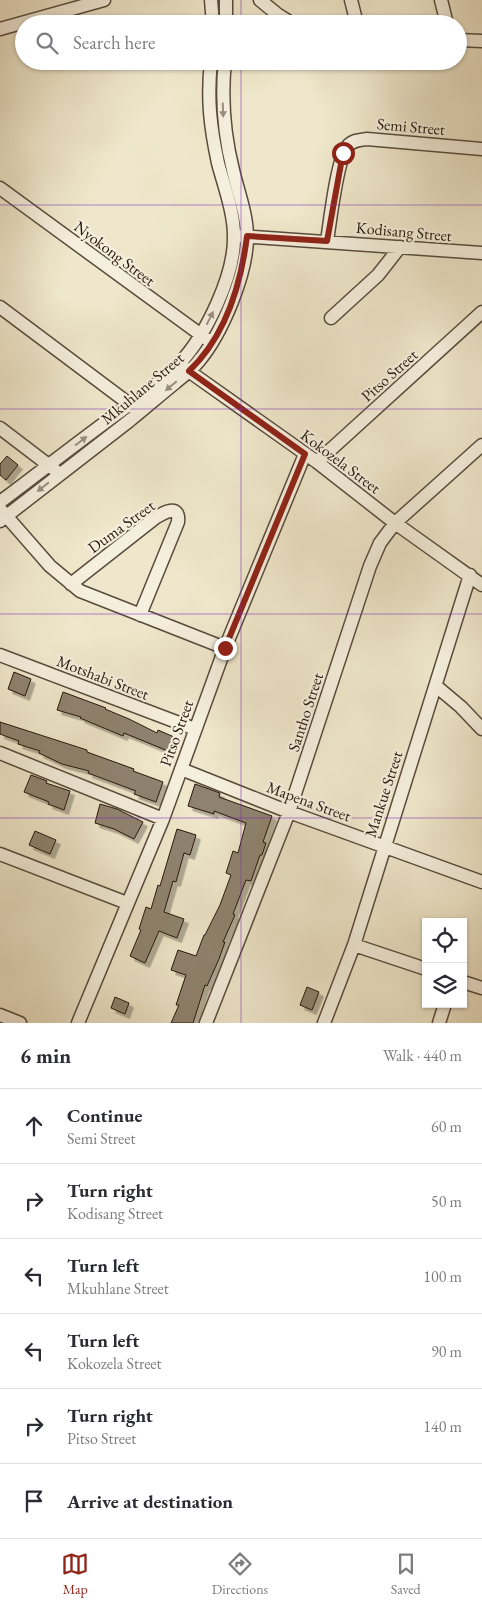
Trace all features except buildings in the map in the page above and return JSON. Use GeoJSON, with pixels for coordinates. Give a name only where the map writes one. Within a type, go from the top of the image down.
{"type":"FeatureCollection","features":[{"type":"Feature","properties":{"kind":"street"},"geometry":{"type":"LineString","coordinates":[[48,15],[104,0]]}},
{"type":"Feature","properties":{"kind":"street"},"geometry":{"type":"LineString","coordinates":[[211,0],[212,15]]}},
{"type":"Feature","properties":{"kind":"street"},"geometry":{"type":"LineString","coordinates":[[226,0],[226,15]]}},
{"type":"Feature","properties":{"kind":"street"},"geometry":{"type":"LineString","coordinates":[[260,0],[279,15]]}},
{"type":"Feature","properties":{"kind":"street"},"geometry":{"type":"LineString","coordinates":[[351,0],[355,15]]}},
{"type":"Feature","properties":{"kind":"street"},"geometry":{"type":"LineString","coordinates":[[441,0],[445,15]]}},
{"type":"Feature","properties":{"kind":"street"},"geometry":{"type":"LineString","coordinates":[[0,28],[15,24]]}},
{"type":"Feature","properties":{"kind":"street"},"geometry":{"type":"LineString","coordinates":[[467,40],[482,41]]}},
{"type":"Feature","properties":{"kind":"street","name":"Mkuhlane Street"},"geometry":{"type":"LineString","coordinates":[[210,70],[209,110],[217,155],[232,219],[241,236]]}},
{"type":"Feature","properties":{"kind":"street","name":"Mkuhlane Street"},"geometry":{"type":"LineString","coordinates":[[2,516],[60,474],[184,368],[197,363],[212,343],[232,302],[244,257],[241,236],[243,206],[224,129],[224,70]]}},
{"type":"Feature","properties":{"kind":"street","name":"Semi Street"},"geometry":{"type":"LineString","coordinates":[[327,241],[340,163],[348,145],[356,140],[368,139],[482,149]]}},
{"type":"Feature","properties":{"kind":"street","name":"Nyokong Street"},"geometry":{"type":"LineString","coordinates":[[0,188],[212,343]]}},
{"type":"Feature","properties":{"kind":"street","name":"Mkuhlane Street"},"geometry":{"type":"LineString","coordinates":[[184,368],[222,294],[233,255],[241,236]]}},
{"type":"Feature","properties":{"kind":"street","name":"Kodisang Street"},"geometry":{"type":"LineString","coordinates":[[241,236],[482,254]]}},
{"type":"Feature","properties":{"kind":"street"},"geometry":{"type":"LineString","coordinates":[[331,318],[378,275],[400,247]]}},
{"type":"Feature","properties":{"kind":"street"},"geometry":{"type":"LineString","coordinates":[[0,307],[135,408]]}},
{"type":"Feature","properties":{"kind":"street","name":"Pitso Street"},"geometry":{"type":"LineString","coordinates":[[318,462],[482,312]]}},
{"type":"Feature","properties":{"kind":"street","name":"Kokozela Street"},"geometry":{"type":"LineString","coordinates":[[184,368],[318,462],[395,523],[482,584]]}},
{"type":"Feature","properties":{"kind":"street","name":"Mkuhlane Street"},"geometry":{"type":"LineString","coordinates":[[0,502],[49,465],[135,408]]}},
{"type":"Feature","properties":{"kind":"street"},"geometry":{"type":"LineString","coordinates":[[0,428],[60,474]]}},
{"type":"Feature","properties":{"kind":"street","name":"Santho Street"},"geometry":{"type":"LineString","coordinates":[[206,1023],[289,812],[370,566],[380,543],[395,523],[482,445]]}},
{"type":"Feature","properties":{"kind":"street","name":"Pitso Street"},"geometry":{"type":"LineString","coordinates":[[78,1023],[163,819],[225,648],[305,454]]}},
{"type":"Feature","properties":{"kind":"street","name":"Duma Street"},"geometry":{"type":"LineString","coordinates":[[71,584],[155,518],[164,512],[172,511],[179,517],[178,522],[140,615]]}},
{"type":"Feature","properties":{"kind":"street"},"geometry":{"type":"LineString","coordinates":[[2,516],[50,566],[71,584],[89,595],[225,648]]}},
{"type":"Feature","properties":{"kind":"street","name":"Mankue Street"},"geometry":{"type":"LineString","coordinates":[[324,1023],[354,945],[470,575]]}},
{"type":"Feature","properties":{"kind":"street","name":"Motshabi Street"},"geometry":{"type":"LineString","coordinates":[[0,655],[195,729]]}},
{"type":"Feature","properties":{"kind":"street"},"geometry":{"type":"LineString","coordinates":[[436,686],[461,707],[482,729]]}},
{"type":"Feature","properties":{"kind":"street"},"geometry":{"type":"LineString","coordinates":[[0,753],[163,819]]}},
{"type":"Feature","properties":{"kind":"street","name":"Mapena Street"},"geometry":{"type":"LineString","coordinates":[[181,769],[289,812],[482,882]]}},
{"type":"Feature","properties":{"kind":"street"},"geometry":{"type":"LineString","coordinates":[[0,854],[127,903]]}},
{"type":"Feature","properties":{"kind":"street"},"geometry":{"type":"LineString","coordinates":[[354,945],[422,968]]}},
{"type":"Feature","properties":{"kind":"street"},"geometry":{"type":"LineString","coordinates":[[467,983],[482,988]]}},
{"type":"Feature","properties":{"kind":"street"},"geometry":{"type":"LineString","coordinates":[[439,1023],[444,1008]]}},
{"type":"Feature","properties":{"kind":"street"},"geometry":{"type":"LineString","coordinates":[[0,1015],[20,1023]]}},
{"type":"Feature","properties":{"kind":"route"},"geometry":{"type":"LineString","coordinates":[[225,648],[305,454],[189,371],[212,343],[232,302],[244,257],[247,236],[327,241],[343,153]]}}]}
